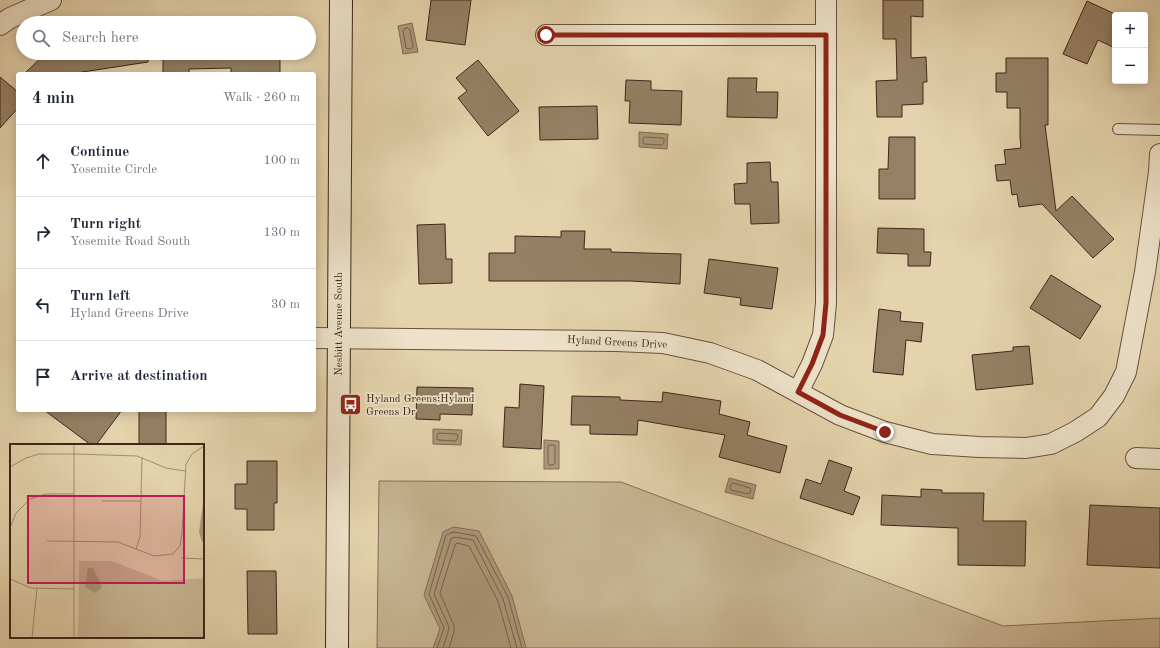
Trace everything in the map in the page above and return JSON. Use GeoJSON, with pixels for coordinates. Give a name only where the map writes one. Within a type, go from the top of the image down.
{"type":"FeatureCollection","features":[{"type":"Feature","properties":{"kind":"street"},"geometry":{"type":"LineString","coordinates":[[0,25],[10,18],[51,0]]}},
{"type":"Feature","properties":{"kind":"street","name":"Nesbitt Avenue South"},"geometry":{"type":"LineString","coordinates":[[338,648],[340,0]]}},
{"type":"Feature","properties":{"kind":"street"},"geometry":{"type":"LineString","coordinates":[[798,392],[812,364],[823,335],[826,303],[826,0]]}},
{"type":"Feature","properties":{"kind":"street"},"geometry":{"type":"LineString","coordinates":[[546,35],[826,35]]}},
{"type":"Feature","properties":{"kind":"street","name":"Hyland Greens Drive"},"geometry":{"type":"LineString","coordinates":[[316,338],[616,341],[663,343],[710,353],[757,370],[840,415],[885,432],[932,444],[1026,448],[1051,444],[1075,432],[1098,417],[1114,396],[1126,372],[1145,272],[1159,172],[1160,154]]}},
{"type":"Feature","properties":{"kind":"street"},"geometry":{"type":"LineString","coordinates":[[1136,458],[1160,459]]}},
{"type":"Feature","properties":{"kind":"lane"},"geometry":{"type":"LineString","coordinates":[[1118,128],[1160,130]]}},
{"type":"Feature","properties":{"kind":"shaded area"},"geometry":{"type":"Polygon","coordinates":[[[379,481],[621,482],[1003,626],[1160,618],[1160,648],[377,648],[379,481]]]}},
{"type":"Feature","properties":{"kind":"water"},"geometry":{"type":"Polygon","coordinates":[[[412,23],[418,52],[403,54],[398,26],[412,23]]]}},
{"type":"Feature","properties":{"kind":"water"},"geometry":{"type":"Polygon","coordinates":[[[639,132],[668,134],[667,149],[639,147],[639,132]]]}},
{"type":"Feature","properties":{"kind":"water"},"geometry":{"type":"Polygon","coordinates":[[[433,429],[462,430],[461,445],[433,444],[433,429]]]}},
{"type":"Feature","properties":{"kind":"water"},"geometry":{"type":"Polygon","coordinates":[[[544,440],[559,441],[559,469],[544,469],[544,440]]]}},
{"type":"Feature","properties":{"kind":"water"},"geometry":{"type":"Polygon","coordinates":[[[729,478],[756,485],[753,499],[725,492],[729,478]]]}},
{"type":"Feature","properties":{"kind":"water"},"geometry":{"type":"Polygon","coordinates":[[[453,527],[479,531],[512,596],[526,648],[433,648],[440,629],[424,595],[443,532],[453,527]]]}},
{"type":"Feature","properties":{"kind":"building"},"geometry":{"type":"Polygon","coordinates":[[[431,0],[471,0],[465,45],[426,40],[431,0]]]}},
{"type":"Feature","properties":{"kind":"building"},"geometry":{"type":"Polygon","coordinates":[[[883,0],[923,0],[923,17],[911,16],[911,58],[926,57],[927,82],[923,82],[923,104],[902,105],[902,117],[877,117],[876,81],[897,80],[896,39],[883,39],[883,0]]]}},
{"type":"Feature","properties":{"kind":"building"},"geometry":{"type":"Polygon","coordinates":[[[1087,1],[1112,13],[1112,47],[1098,40],[1087,64],[1063,54],[1087,1]]]}},
{"type":"Feature","properties":{"kind":"building"},"geometry":{"type":"Polygon","coordinates":[[[1006,58],[1048,58],[1048,125],[1045,125],[1056,211],[1072,196],[1114,239],[1093,258],[1042,204],[1019,207],[1017,194],[1012,195],[1010,180],[997,181],[995,165],[1006,164],[1004,150],[1021,148],[1020,108],[1007,108],[1007,92],[996,92],[996,73],[1006,73],[1006,58]]]}},
{"type":"Feature","properties":{"kind":"building"},"geometry":{"type":"Polygon","coordinates":[[[39,60],[148,60],[148,62],[83,72],[26,72],[39,60]]]}},
{"type":"Feature","properties":{"kind":"building"},"geometry":{"type":"Polygon","coordinates":[[[163,60],[280,60],[280,72],[231,72],[231,68],[189,69],[189,72],[163,72],[163,60]]]}},
{"type":"Feature","properties":{"kind":"building"},"geometry":{"type":"Polygon","coordinates":[[[478,60],[519,111],[488,136],[458,98],[467,91],[456,78],[478,60]]]}},
{"type":"Feature","properties":{"kind":"building"},"geometry":{"type":"Polygon","coordinates":[[[0,77],[16,90],[16,110],[0,128],[0,77]]]}},
{"type":"Feature","properties":{"kind":"building"},"geometry":{"type":"Polygon","coordinates":[[[728,78],[757,78],[756,92],[778,92],[777,118],[727,117],[728,78]]]}},
{"type":"Feature","properties":{"kind":"building"},"geometry":{"type":"Polygon","coordinates":[[[626,80],[651,81],[651,90],[682,91],[681,125],[629,123],[630,101],[625,101],[626,80]]]}},
{"type":"Feature","properties":{"kind":"building"},"geometry":{"type":"Polygon","coordinates":[[[597,106],[598,139],[540,140],[539,107],[597,106]]]}},
{"type":"Feature","properties":{"kind":"building"},"geometry":{"type":"Polygon","coordinates":[[[889,137],[915,137],[915,199],[879,199],[879,169],[888,169],[889,137]]]}},
{"type":"Feature","properties":{"kind":"building"},"geometry":{"type":"Polygon","coordinates":[[[770,162],[771,182],[778,182],[779,223],[751,224],[750,204],[735,204],[734,184],[747,183],[747,163],[770,162]]]}},
{"type":"Feature","properties":{"kind":"building"},"geometry":{"type":"Polygon","coordinates":[[[445,224],[446,259],[452,259],[452,283],[419,284],[417,225],[445,224]]]}},
{"type":"Feature","properties":{"kind":"building"},"geometry":{"type":"Polygon","coordinates":[[[878,228],[924,229],[924,252],[931,252],[930,266],[908,266],[908,254],[877,253],[878,228]]]}},
{"type":"Feature","properties":{"kind":"building"},"geometry":{"type":"Polygon","coordinates":[[[561,231],[585,231],[584,249],[611,249],[611,252],[681,254],[680,284],[631,281],[489,281],[489,253],[515,253],[515,236],[561,237],[561,231]]]}},
{"type":"Feature","properties":{"kind":"building"},"geometry":{"type":"Polygon","coordinates":[[[709,259],[778,268],[772,309],[740,305],[741,298],[704,293],[709,259]]]}},
{"type":"Feature","properties":{"kind":"building"},"geometry":{"type":"Polygon","coordinates":[[[1051,275],[1101,306],[1080,339],[1030,308],[1051,275]]]}},
{"type":"Feature","properties":{"kind":"building"},"geometry":{"type":"Polygon","coordinates":[[[879,309],[901,312],[900,321],[923,323],[921,342],[906,340],[903,375],[873,372],[879,309]]]}},
{"type":"Feature","properties":{"kind":"building"},"geometry":{"type":"Polygon","coordinates":[[[1029,346],[1033,384],[976,390],[972,355],[1013,351],[1013,347],[1029,346]]]}},
{"type":"Feature","properties":{"kind":"building"},"geometry":{"type":"Polygon","coordinates":[[[520,384],[544,386],[541,449],[503,447],[505,407],[519,408],[520,384]]]}},
{"type":"Feature","properties":{"kind":"building"},"geometry":{"type":"Polygon","coordinates":[[[417,387],[473,388],[472,415],[440,414],[440,420],[416,419],[417,387]]]}},
{"type":"Feature","properties":{"kind":"building"},"geometry":{"type":"Polygon","coordinates":[[[663,392],[721,401],[719,414],[750,422],[747,435],[787,446],[780,473],[719,457],[725,435],[638,420],[637,435],[590,434],[590,425],[571,425],[572,396],[620,397],[620,400],[662,402],[663,392]]]}},
{"type":"Feature","properties":{"kind":"building"},"geometry":{"type":"Polygon","coordinates":[[[47,412],[121,412],[97,444],[90,444],[47,412]]]}},
{"type":"Feature","properties":{"kind":"building"},"geometry":{"type":"Polygon","coordinates":[[[139,412],[166,412],[166,444],[139,444],[139,412]]]}},
{"type":"Feature","properties":{"kind":"building"},"geometry":{"type":"Polygon","coordinates":[[[829,460],[852,468],[844,491],[860,497],[853,515],[800,498],[806,479],[821,484],[829,460]]]}},
{"type":"Feature","properties":{"kind":"building"},"geometry":{"type":"Polygon","coordinates":[[[247,461],[277,461],[277,503],[274,503],[274,530],[247,530],[247,509],[235,509],[235,484],[247,484],[247,461]]]}},
{"type":"Feature","properties":{"kind":"building"},"geometry":{"type":"Polygon","coordinates":[[[921,489],[942,490],[942,493],[984,493],[983,521],[1026,521],[1025,566],[958,565],[958,528],[881,525],[882,495],[921,497],[921,489]]]}},
{"type":"Feature","properties":{"kind":"building"},"geometry":{"type":"Polygon","coordinates":[[[1090,505],[1160,508],[1160,568],[1087,565],[1090,505]]]}},
{"type":"Feature","properties":{"kind":"building"},"geometry":{"type":"Polygon","coordinates":[[[247,571],[276,571],[277,634],[248,634],[247,571]]]}},
{"type":"Feature","properties":{"kind":"place","name":"Hyland Greens;Hyland Greens Dr"},"geometry":{"type":"Point","coordinates":[350,405]}},
{"type":"Feature","properties":{"kind":"route"},"geometry":{"type":"LineString","coordinates":[[546,35],[826,35],[826,303],[823,335],[812,364],[798,392],[840,415],[885,432]]}}]}
